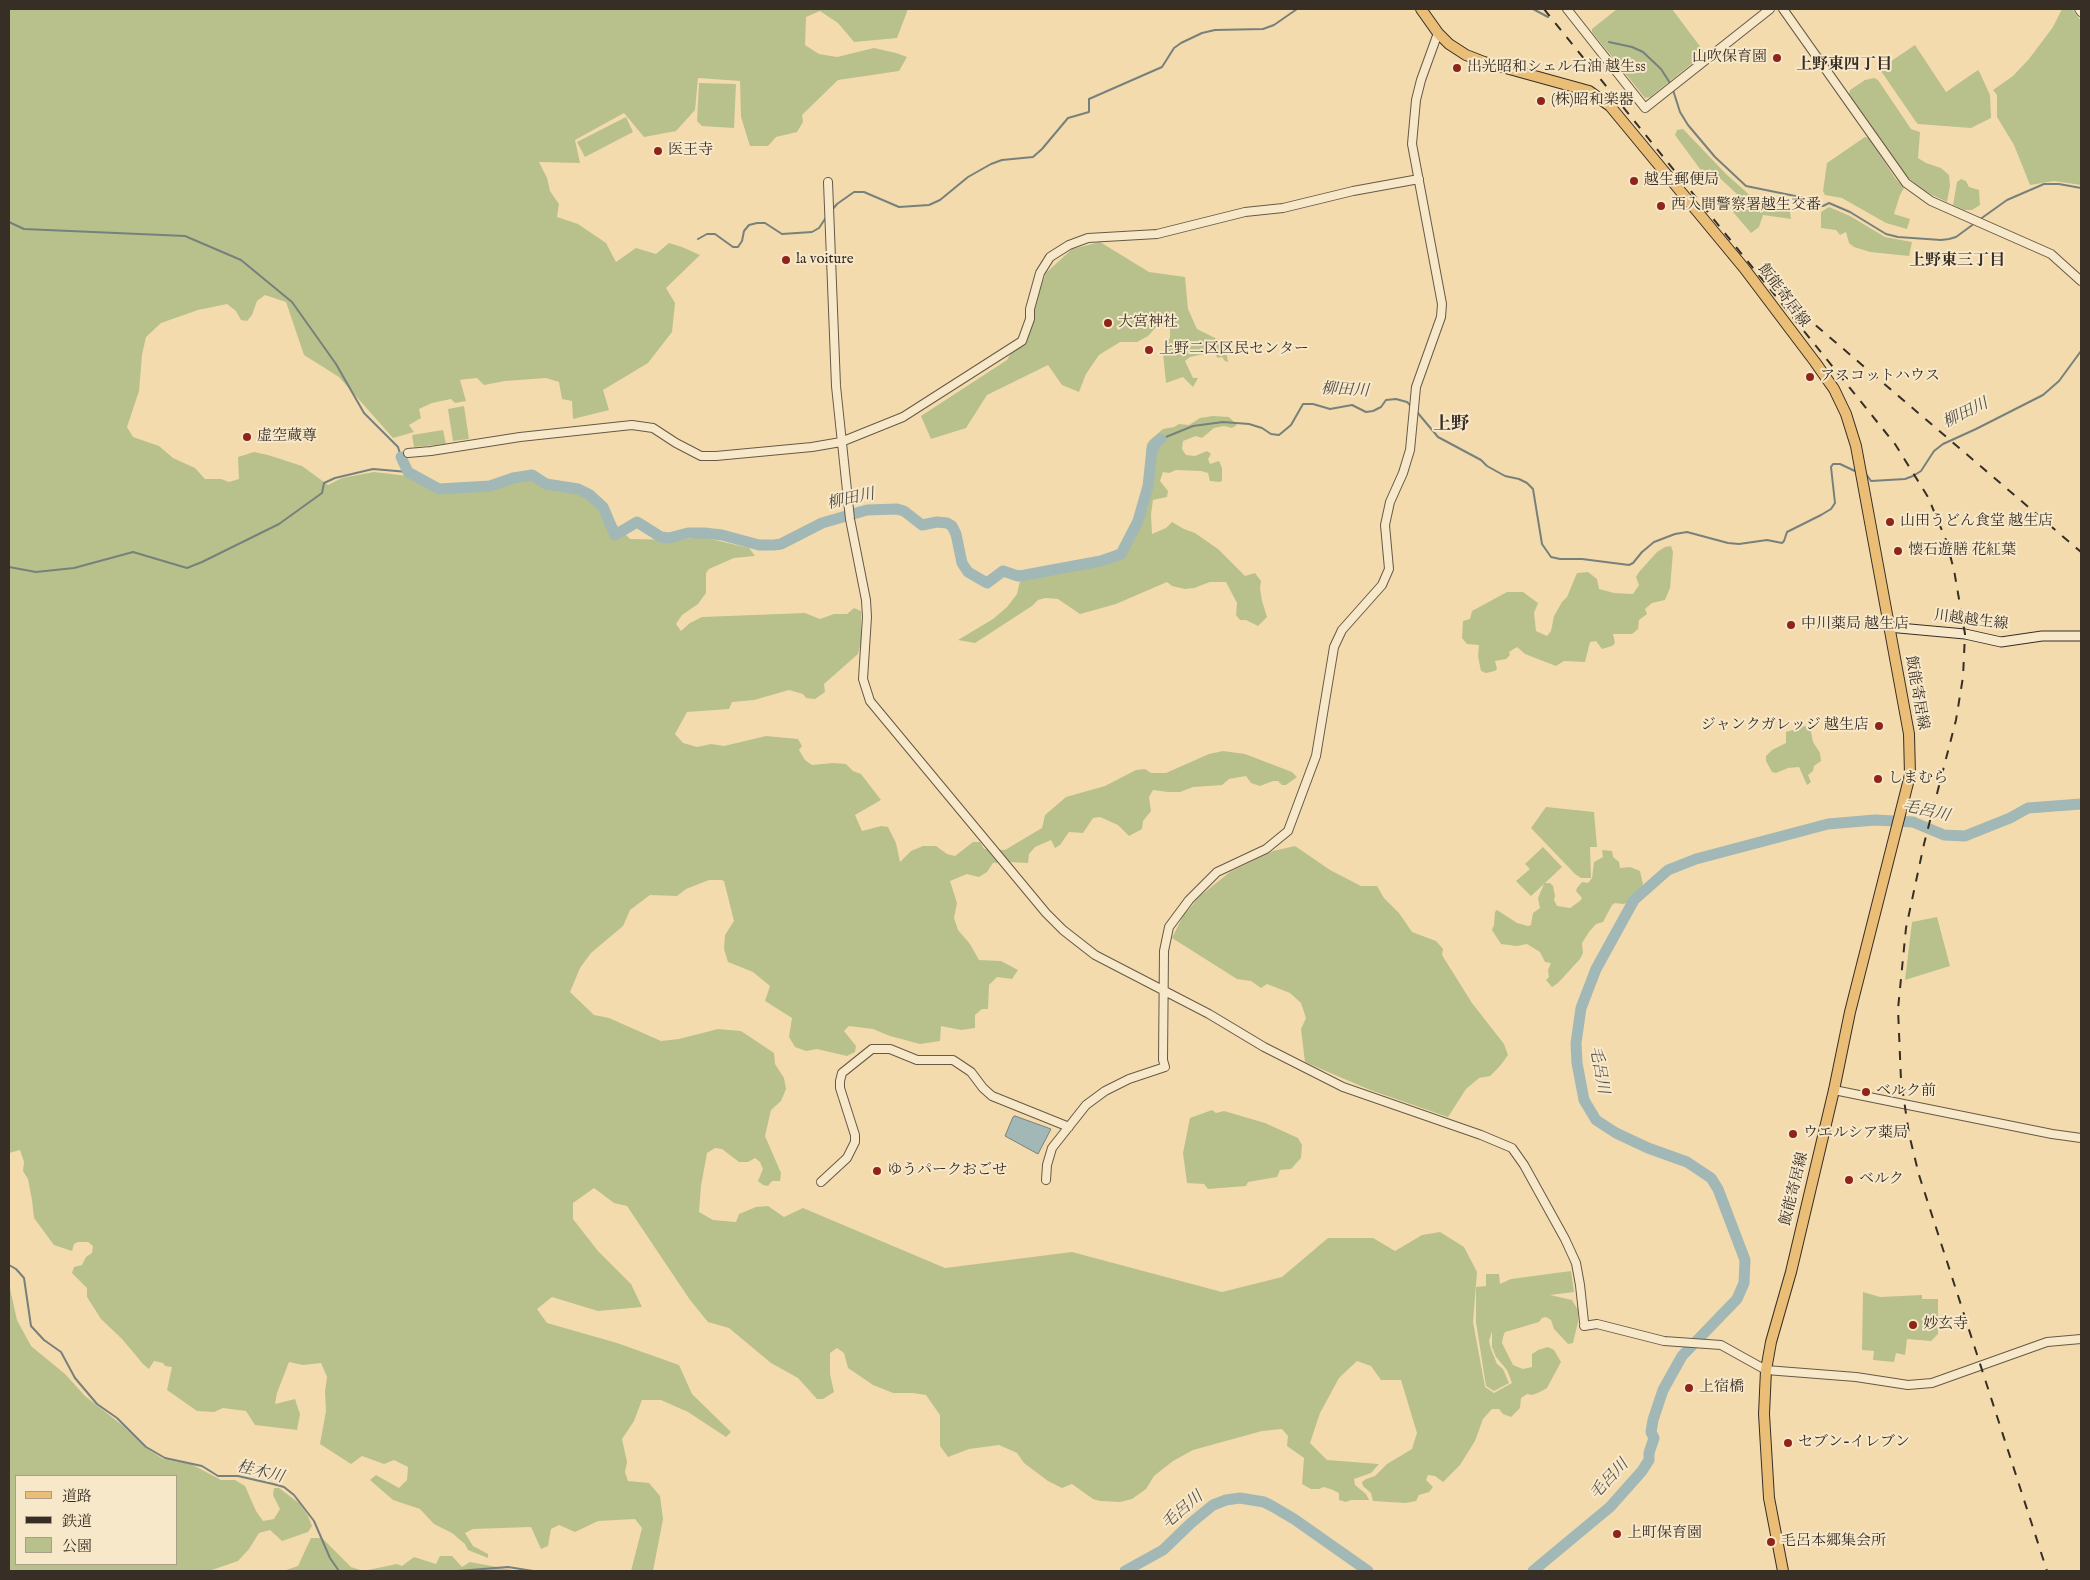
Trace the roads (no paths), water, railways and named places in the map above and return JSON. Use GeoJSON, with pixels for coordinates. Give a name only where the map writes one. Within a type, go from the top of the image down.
{"type":"FeatureCollection","features":[{"type":"Feature","properties":{"kind":"main road","name":"飯能寄居線"},"geometry":{"type":"LineString","coordinates":[[1421,9],[1438,34],[1449,44],[1473,58],[1584,89],[1599,96],[1610,106],[1744,268],[1834,389],[1846,414],[1861,475],[1909,734],[1910,776],[1850,1012],[1834,1090],[1791,1272],[1771,1342],[1766,1370],[1764,1414],[1769,1498],[1783,1571]]}},
{"type":"Feature","properties":{"kind":"main road","name":"川越越生線"},"geometry":{"type":"LineString","coordinates":[[1888,627],[1965,634],[2001,642],[2042,636],[2081,636]]}},
{"type":"Feature","properties":{"kind":"street"},"geometry":{"type":"LineString","coordinates":[[1566,9],[1645,108],[1770,9]]}},
{"type":"Feature","properties":{"kind":"street"},"geometry":{"type":"LineString","coordinates":[[1783,9],[1906,183],[1931,201],[2051,254],[2081,281]]}},
{"type":"Feature","properties":{"kind":"street"},"geometry":{"type":"LineString","coordinates":[[1046,1180],[1047,1165],[1052,1148],[1086,1105],[1129,1079],[1165,1067],[1163,1060],[1166,939],[1169,927],[1176,915],[1217,872],[1266,849],[1288,830],[1316,756],[1334,647],[1342,630],[1382,584],[1388,569],[1385,525],[1390,502],[1404,473],[1410,450],[1416,387],[1441,317],[1442,304],[1412,144],[1416,100],[1421,80],[1438,34]]}},
{"type":"Feature","properties":{"kind":"street"},"geometry":{"type":"LineString","coordinates":[[408,453],[520,437],[632,425],[653,428],[701,456],[724,456],[841,442],[903,417],[1022,341],[1030,319],[1032,302],[1040,273],[1050,257],[1069,245],[1088,238],[1157,234],[1245,212],[1283,208],[1353,191],[1419,179]]}},
{"type":"Feature","properties":{"kind":"street"},"geometry":{"type":"LineString","coordinates":[[828,182],[833,330],[841,442],[848,509],[866,600],[867,617],[863,679],[870,701],[1022,887],[1063,930],[1095,955],[1209,1014],[1287,1060],[1348,1090],[1481,1135],[1512,1148],[1524,1165],[1565,1239],[1576,1263],[1584,1324],[1597,1324],[1664,1341],[1718,1344],[1766,1370],[1856,1377],[1908,1385],[1946,1378],[2047,1342],[2081,1339]]}},
{"type":"Feature","properties":{"kind":"street"},"geometry":{"type":"LineString","coordinates":[[821,1182],[847,1158],[855,1142],[855,1135],[840,1088],[842,1073],[872,1049],[890,1049],[917,1060],[953,1060],[971,1072],[982,1088],[992,1096],[1069,1126]]}},
{"type":"Feature","properties":{"kind":"street"},"geometry":{"type":"LineString","coordinates":[[1834,1090],[2052,1134],[2081,1138]]}},
{"type":"Feature","properties":{"kind":"water"},"geometry":{"type":"Polygon","coordinates":[[[1015,1116],[1051,1129],[1038,1154],[1005,1136],[1015,1116]]]}},
{"type":"Feature","properties":{"kind":"waterway"},"geometry":{"type":"LineString","coordinates":[[832,210],[854,192],[864,192],[899,207],[929,205],[940,200],[968,177],[991,164],[1002,160],[1033,157],[1068,118],[1089,112],[1089,99],[1162,67],[1174,48],[1181,43],[1202,33],[1215,30],[1263,29],[1274,25],[1297,9]]}},
{"type":"Feature","properties":{"kind":"waterway"},"geometry":{"type":"LineString","coordinates":[[1533,9],[1548,17]]}},
{"type":"Feature","properties":{"kind":"waterway"},"geometry":{"type":"LineString","coordinates":[[1609,42],[1632,47],[1643,52],[1661,69],[1670,83]]}},
{"type":"Feature","properties":{"kind":"waterway"},"geometry":{"type":"LineString","coordinates":[[1673,90],[1680,112],[1688,125],[1715,157],[1746,186],[1810,199],[1815,205],[1823,206],[1829,203],[1850,212],[1886,234],[1898,237],[1949,239],[1956,237],[1975,223]]}},
{"type":"Feature","properties":{"kind":"waterway"},"geometry":{"type":"LineString","coordinates":[[1979,220],[2007,200],[2044,184],[2059,184],[2081,188]]}},
{"type":"Feature","properties":{"kind":"waterway"},"geometry":{"type":"LineString","coordinates":[[698,239],[707,234],[715,234],[733,247],[738,247],[742,241],[744,231],[749,225],[765,223],[782,234],[812,232],[819,228],[827,216]]}},
{"type":"Feature","properties":{"kind":"waterway"},"geometry":{"type":"LineString","coordinates":[[9,222],[24,229],[185,236],[241,260],[292,302],[336,364],[364,413],[398,447],[401,457]]}},
{"type":"Feature","properties":{"kind":"waterway","name":"柳田川"},"geometry":{"type":"LineString","coordinates":[[1866,474],[1871,481],[1905,479],[1913,476],[1921,471],[1934,451],[1943,444],[2043,395],[2059,381],[2081,351]]}},
{"type":"Feature","properties":{"kind":"waterway","name":"柳田川"},"geometry":{"type":"LineString","coordinates":[[1161,439],[1193,426],[1223,422],[1249,424],[1262,428],[1271,434],[1279,435],[1291,425],[1303,404],[1313,404],[1330,409],[1352,405],[1366,412],[1381,407],[1386,400],[1396,399],[1407,402],[1412,407]]}},
{"type":"Feature","properties":{"kind":"waterway","name":"柳田川"},"geometry":{"type":"LineString","coordinates":[[1417,412],[1438,437],[1481,460],[1487,466],[1505,476],[1527,483],[1533,489],[1542,544],[1551,557],[1560,559],[1582,559],[1629,565],[1654,542],[1675,534],[1687,532],[1728,543],[1739,544],[1767,540],[1782,543],[1787,532],[1831,509],[1835,503],[1831,467],[1833,464],[1840,464],[1857,472]]}},
{"type":"Feature","properties":{"kind":"waterway","name":"柳田川"},"geometry":{"type":"LineString","coordinates":[[401,457],[408,472],[439,489],[490,486],[513,478],[532,475],[546,484],[578,489],[590,495],[603,507],[615,535],[637,522],[661,537],[669,538],[688,533],[704,533],[722,535],[759,545],[774,545],[781,544],[822,523],[867,510],[897,509],[904,511],[922,525],[937,522],[947,523],[952,526],[956,534],[962,563],[968,572],[987,583],[1003,571],[1018,576],[1025,575],[1101,561],[1121,554],[1138,521],[1148,486],[1152,449],[1161,439]]}},
{"type":"Feature","properties":{"kind":"waterway"},"geometry":{"type":"LineString","coordinates":[[9,567],[36,572],[74,568],[133,552],[187,568],[279,524],[322,493],[324,483],[335,478],[373,469],[408,472]]}},
{"type":"Feature","properties":{"kind":"waterway","name":"毛呂川"},"geometry":{"type":"LineString","coordinates":[[1533,1571],[1610,1507],[1642,1471],[1649,1460],[1649,1453],[1654,1438],[1651,1432],[1653,1420],[1663,1390],[1682,1356],[1737,1299],[1744,1283],[1745,1260],[1718,1189],[1711,1178],[1687,1162],[1648,1148],[1616,1133],[1596,1120],[1584,1100],[1577,1063],[1576,1043],[1581,1008],[1596,969],[1634,900],[1668,870],[1696,859],[1828,824],[1875,820],[1913,822],[1944,835],[1965,836],[2010,818],[2028,808],[2081,804]]}},
{"type":"Feature","properties":{"kind":"waterway"},"geometry":{"type":"LineString","coordinates":[[9,1265],[16,1269],[24,1278],[31,1326],[44,1340],[61,1352],[75,1378],[97,1404],[117,1418],[146,1447],[165,1458],[202,1466],[218,1476],[238,1476],[284,1487],[294,1495],[314,1521],[330,1558],[339,1571]]}},
{"type":"Feature","properties":{"kind":"waterway","name":"毛呂川"},"geometry":{"type":"LineString","coordinates":[[1125,1571],[1163,1550],[1213,1505],[1226,1500],[1240,1498],[1264,1502],[1272,1506],[1294,1519],[1368,1571]]}},
{"type":"Feature","properties":{"kind":"waterway","name":"桂木川"},"geometry":{"type":"LineString","coordinates":[[457,1571],[508,1567],[533,1571]]}},
{"type":"Feature","properties":{"kind":"railway"},"geometry":{"type":"LineString","coordinates":[[1544,9],[1895,444],[1928,497],[1946,540],[1954,570],[1965,634],[1963,677],[1956,720],[1924,844],[1906,928],[1898,1009],[1901,1080],[1909,1134],[1919,1175],[2047,1571]]}},
{"type":"Feature","properties":{"kind":"railway"},"geometry":{"type":"LineString","coordinates":[[1777,288],[1813,323],[2081,552]]}},
{"type":"Feature","properties":{"kind":"place","name":"山吹保育園"},"geometry":{"type":"Point","coordinates":[1777,58]}},
{"type":"Feature","properties":{"kind":"place","name":"出光昭和シェル石油 越生ss"},"geometry":{"type":"Point","coordinates":[1457,68]}},
{"type":"Feature","properties":{"kind":"place","name":"(株)昭和楽器"},"geometry":{"type":"Point","coordinates":[1541,101]}},
{"type":"Feature","properties":{"kind":"place","name":"医王寺"},"geometry":{"type":"Point","coordinates":[658,151]}},
{"type":"Feature","properties":{"kind":"place","name":"越生郵便局"},"geometry":{"type":"Point","coordinates":[1634,181]}},
{"type":"Feature","properties":{"kind":"place","name":"西入間警察署越生交番"},"geometry":{"type":"Point","coordinates":[1661,206]}},
{"type":"Feature","properties":{"kind":"place","name":"la voiture"},"geometry":{"type":"Point","coordinates":[786,260]}},
{"type":"Feature","properties":{"kind":"place","name":"大宮神社"},"geometry":{"type":"Point","coordinates":[1108,323]}},
{"type":"Feature","properties":{"kind":"place","name":"上野二区区民センター"},"geometry":{"type":"Point","coordinates":[1149,350]}},
{"type":"Feature","properties":{"kind":"place","name":"アスコットハウス"},"geometry":{"type":"Point","coordinates":[1810,377]}},
{"type":"Feature","properties":{"kind":"place","name":"虚空蔵尊"},"geometry":{"type":"Point","coordinates":[247,437]}},
{"type":"Feature","properties":{"kind":"place","name":"山田うどん食堂 越生店"},"geometry":{"type":"Point","coordinates":[1890,522]}},
{"type":"Feature","properties":{"kind":"place","name":"懐石遊膳 花紅葉"},"geometry":{"type":"Point","coordinates":[1898,551]}},
{"type":"Feature","properties":{"kind":"place","name":"中川薬局 越生店"},"geometry":{"type":"Point","coordinates":[1791,625]}},
{"type":"Feature","properties":{"kind":"place","name":"ジャンクガレッジ 越生店"},"geometry":{"type":"Point","coordinates":[1879,726]}},
{"type":"Feature","properties":{"kind":"place","name":"しまむら"},"geometry":{"type":"Point","coordinates":[1878,779]}},
{"type":"Feature","properties":{"kind":"place","name":"ベルク前"},"geometry":{"type":"Point","coordinates":[1866,1092]}},
{"type":"Feature","properties":{"kind":"place","name":"ウエルシア薬局"},"geometry":{"type":"Point","coordinates":[1793,1134]}},
{"type":"Feature","properties":{"kind":"place","name":"ゆうパークおごせ"},"geometry":{"type":"Point","coordinates":[877,1171]}},
{"type":"Feature","properties":{"kind":"place","name":"ベルク"},"geometry":{"type":"Point","coordinates":[1849,1180]}},
{"type":"Feature","properties":{"kind":"place","name":"妙玄寺"},"geometry":{"type":"Point","coordinates":[1913,1325]}},
{"type":"Feature","properties":{"kind":"place","name":"上宿橋"},"geometry":{"type":"Point","coordinates":[1689,1388]}},
{"type":"Feature","properties":{"kind":"place","name":"セブン-イレブン"},"geometry":{"type":"Point","coordinates":[1788,1443]}},
{"type":"Feature","properties":{"kind":"place","name":"上町保育園"},"geometry":{"type":"Point","coordinates":[1617,1534]}},
{"type":"Feature","properties":{"kind":"place","name":"毛呂本郷集会所"},"geometry":{"type":"Point","coordinates":[1771,1542]}},
{"type":"Feature","properties":{"kind":"district","name":"上野東四丁目"},"geometry":{"type":"Point","coordinates":[1844,66]}},
{"type":"Feature","properties":{"kind":"district","name":"上野東三丁目"},"geometry":{"type":"Point","coordinates":[1957,262]}},
{"type":"Feature","properties":{"kind":"district","name":"上野"},"geometry":{"type":"Point","coordinates":[1451,425]}}]}
